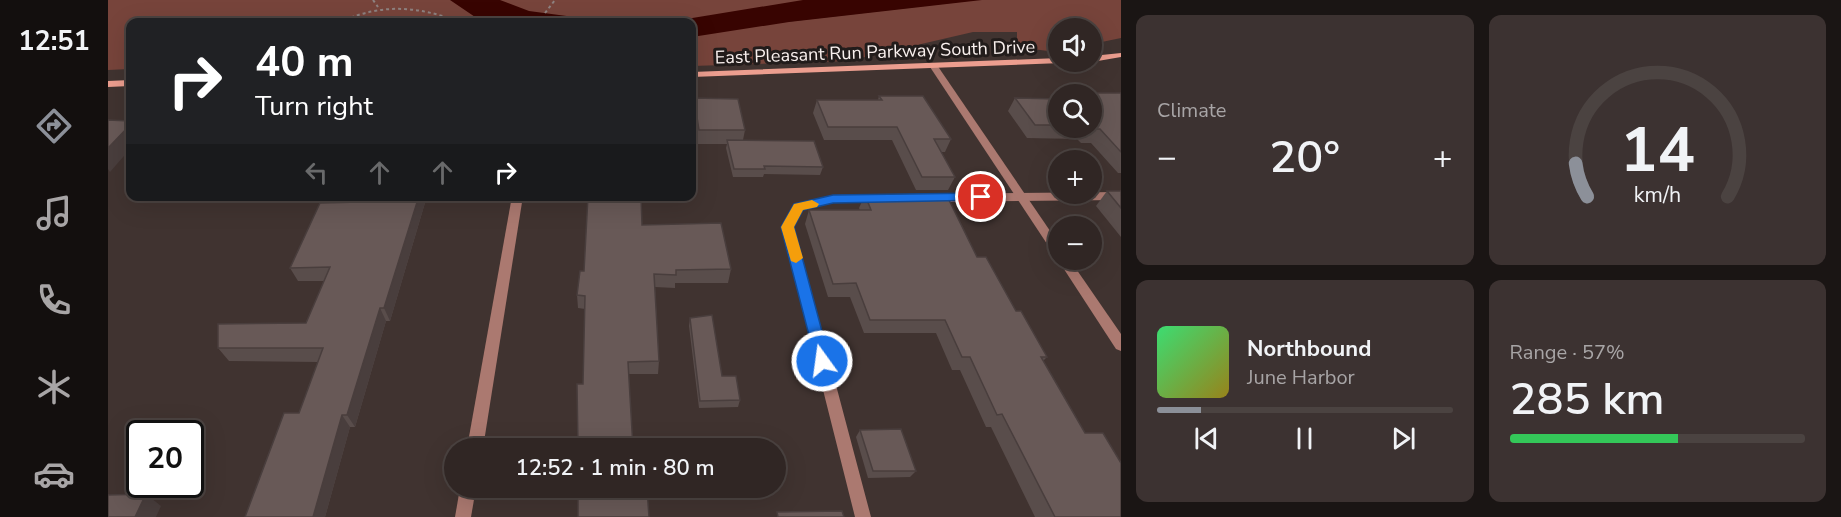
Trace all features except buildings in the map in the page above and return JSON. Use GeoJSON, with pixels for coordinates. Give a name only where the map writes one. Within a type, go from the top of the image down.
{"type":"FeatureCollection","features":[{"type":"Feature","properties":{"kind":"street"},"geometry":{"type":"LineString","coordinates":[[1102,58],[1121,55]]}},
{"type":"Feature","properties":{"kind":"street","name":"East Pleasant Run Parkway South Drive"},"geometry":{"type":"LineString","coordinates":[[696,75],[1048,62]]}},
{"type":"Feature","properties":{"kind":"street"},"geometry":{"type":"LineString","coordinates":[[934,67],[1048,237]]}},
{"type":"Feature","properties":{"kind":"street"},"geometry":{"type":"LineString","coordinates":[[108,84],[126,84]]}},
{"type":"Feature","properties":{"kind":"street"},"geometry":{"type":"LineString","coordinates":[[924,198],[1121,196]]}},
{"type":"Feature","properties":{"kind":"street"},"geometry":{"type":"LineString","coordinates":[[863,517],[788,227],[798,207],[833,199],[890,198]]}},
{"type":"Feature","properties":{"kind":"street"},"geometry":{"type":"LineString","coordinates":[[477,438],[517,201]]}},
{"type":"Feature","properties":{"kind":"street"},"geometry":{"type":"LineString","coordinates":[[1071,270],[1121,345]]}},
{"type":"Feature","properties":{"kind":"street"},"geometry":{"type":"LineString","coordinates":[[463,517],[466,498]]}},
{"type":"Feature","properties":{"kind":"path"},"geometry":{"type":"LineString","coordinates":[[373,0],[378,7]]}},
{"type":"Feature","properties":{"kind":"path"},"geometry":{"type":"LineString","coordinates":[[545,13],[555,0]]}},
{"type":"Feature","properties":{"kind":"path"},"geometry":{"type":"LineString","coordinates":[[350,18],[378,7],[392,6],[417,9],[447,18]]}},
{"type":"Feature","properties":{"kind":"shaded area"},"geometry":{"type":"Polygon","coordinates":[[[108,0],[821,0],[696,20],[126,18],[126,69],[108,70],[108,0]]]}},
{"type":"Feature","properties":{"kind":"shaded area"},"geometry":{"type":"Polygon","coordinates":[[[450,0],[500,0],[529,11],[578,18],[477,18],[450,0]]]}},
{"type":"Feature","properties":{"kind":"shaded area"},"geometry":{"type":"Polygon","coordinates":[[[803,0],[982,0],[789,22],[696,36],[696,18],[693,18],[803,0]]]}},
{"type":"Feature","properties":{"kind":"shaded area"},"geometry":{"type":"Polygon","coordinates":[[[976,0],[1121,0],[1121,38],[1102,42],[1102,18],[1048,18],[1048,51],[1017,47],[1017,32],[973,32],[848,61],[696,66],[696,33],[976,0]]]}},
{"type":"Feature","properties":{"kind":"slow traffic"},"geometry":{"type":"LineString","coordinates":[[796,258],[788,227],[798,207],[812,204]]}},
{"type":"Feature","properties":{"kind":"route"},"geometry":{"type":"LineString","coordinates":[[822,361],[788,227],[798,207],[833,199],[981,197]]}}]}
